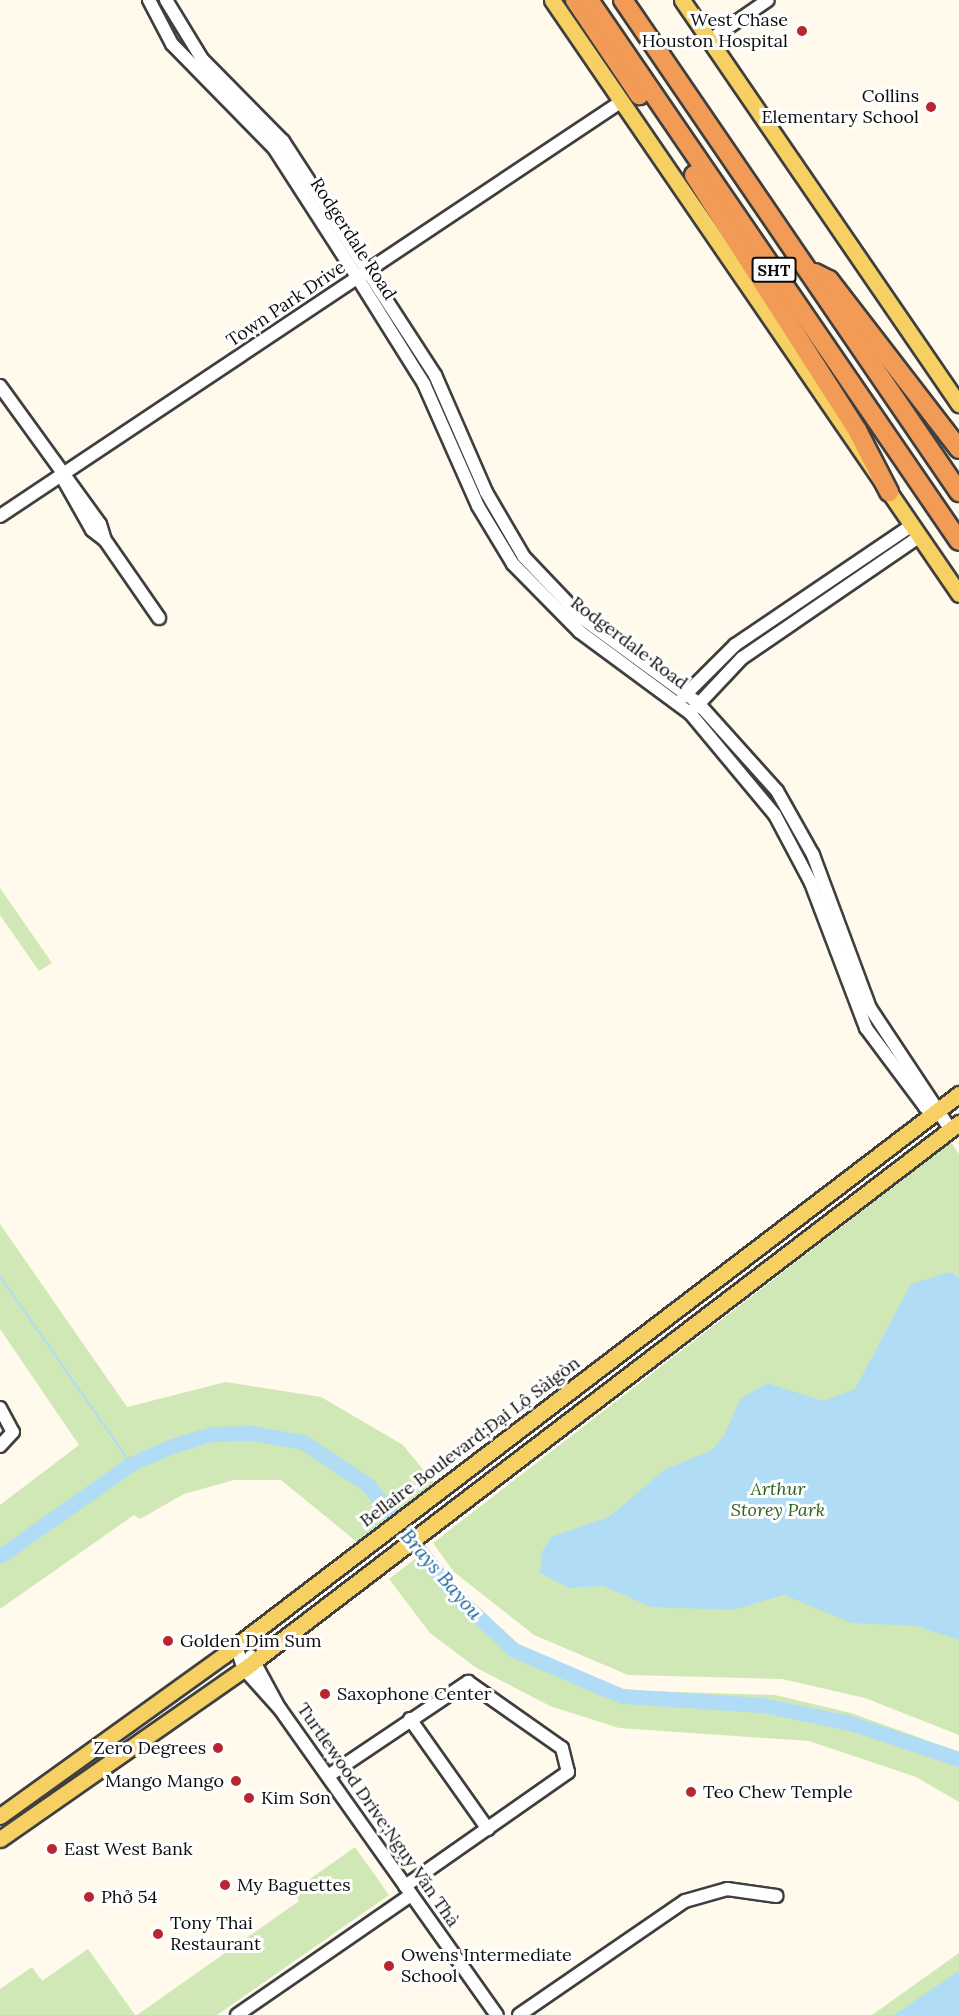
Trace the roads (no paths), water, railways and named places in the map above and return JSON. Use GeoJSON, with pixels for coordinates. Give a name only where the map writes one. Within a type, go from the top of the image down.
{"type":"FeatureCollection","features":[{"type":"Feature","properties":{"kind":"highway"},"geometry":{"type":"LineString","coordinates":[[575,0],[794,331],[889,492]]}},
{"type":"Feature","properties":{"kind":"highway","name":"SHT"},"geometry":{"type":"LineString","coordinates":[[589,0],[959,541]]}},
{"type":"Feature","properties":{"kind":"highway","name":"SHT"},"geometry":{"type":"LineString","coordinates":[[623,0],[959,492]]}},
{"type":"Feature","properties":{"kind":"highway"},"geometry":{"type":"LineString","coordinates":[[807,270],[829,280],[959,448]]}},
{"type":"Feature","properties":{"kind":"main road"},"geometry":{"type":"LineString","coordinates":[[552,0],[959,594]]}},
{"type":"Feature","properties":{"kind":"main road"},"geometry":{"type":"LineString","coordinates":[[682,0],[959,404]]}},
{"type":"Feature","properties":{"kind":"main road","name":"Bellaire Boulevard;Đại Lộ Sàigòn"},"geometry":{"type":"LineString","coordinates":[[0,1816],[236,1646],[959,1094]]}},
{"type":"Feature","properties":{"kind":"main road"},"geometry":{"type":"LineString","coordinates":[[0,1839],[250,1664],[955,1126]]}},
{"type":"Feature","properties":{"kind":"main road"},"geometry":{"type":"LineString","coordinates":[[647,1331],[661,1350]]}},
{"type":"Feature","properties":{"kind":"main road"},"geometry":{"type":"LineString","coordinates":[[350,1559],[363,1578]]}},
{"type":"Feature","properties":{"kind":"street","name":"Rodgerdale Road"},"geometry":{"type":"LineString","coordinates":[[149,0],[172,44],[274,148],[362,274]]}},
{"type":"Feature","properties":{"kind":"street","name":"Rodgerdale Road"},"geometry":{"type":"LineString","coordinates":[[166,0],[202,59],[283,141],[442,404],[534,579]]}},
{"type":"Feature","properties":{"kind":"street"},"geometry":{"type":"LineString","coordinates":[[710,40],[768,0]]}},
{"type":"Feature","properties":{"kind":"street","name":"Town Park Drive"},"geometry":{"type":"LineString","coordinates":[[0,516],[622,101]]}},
{"type":"Feature","properties":{"kind":"street"},"geometry":{"type":"LineString","coordinates":[[0,386],[62,475],[72,501],[105,540],[159,618]]}},
{"type":"Feature","properties":{"kind":"street","name":"Rodgerdale Road"},"geometry":{"type":"LineString","coordinates":[[442,404],[500,544],[534,579],[694,708],[760,769],[813,855],[855,988]]}},
{"type":"Feature","properties":{"kind":"street"},"geometry":{"type":"LineString","coordinates":[[682,698],[724,654],[787,609],[915,531]]}},
{"type":"Feature","properties":{"kind":"street"},"geometry":{"type":"LineString","coordinates":[[694,708],[734,664],[915,531]]}},
{"type":"Feature","properties":{"kind":"street"},"geometry":{"type":"LineString","coordinates":[[500,544],[511,537]]}},
{"type":"Feature","properties":{"kind":"street"},"geometry":{"type":"LineString","coordinates":[[787,609],[795,621]]}},
{"type":"Feature","properties":{"kind":"street","name":"Rodgerdale Road"},"geometry":{"type":"LineString","coordinates":[[694,708],[752,783],[801,861],[855,988],[877,1022],[932,1096],[936,1111],[955,1126]]}},
{"type":"Feature","properties":{"kind":"street"},"geometry":{"type":"LineString","coordinates":[[801,861],[813,855]]}},
{"type":"Feature","properties":{"kind":"street"},"geometry":{"type":"LineString","coordinates":[[0,1408],[13,1432],[0,1446]]}},
{"type":"Feature","properties":{"kind":"street","name":"Turtlewood Drive;Ngụy Văn Thà"},"geometry":{"type":"LineString","coordinates":[[236,1646],[497,2015]]}},
{"type":"Feature","properties":{"kind":"street"},"geometry":{"type":"LineString","coordinates":[[237,2015],[408,1890],[421,1875],[568,1772],[562,1748],[468,1682],[328,1776]]}},
{"type":"Feature","properties":{"kind":"street"},"geometry":{"type":"LineString","coordinates":[[410,1719],[488,1829]]}},
{"type":"Feature","properties":{"kind":"street"},"geometry":{"type":"LineString","coordinates":[[519,2015],[685,1901],[727,1889],[777,1896]]}},
{"type":"Feature","properties":{"kind":"water"},"geometry":{"type":"Polygon","coordinates":[[[950,1272],[959,1277],[959,1640],[916,1626],[852,1623],[784,1595],[732,1610],[652,1607],[603,1586],[569,1588],[540,1573],[542,1552],[551,1537],[609,1517],[664,1470],[712,1450],[725,1434],[740,1399],[767,1383],[823,1401],[855,1389],[911,1284],[950,1272]]]}},
{"type":"Feature","properties":{"kind":"water"},"geometry":{"type":"Polygon","coordinates":[[[959,1971],[959,2015],[894,2015],[959,1971]]]}},
{"type":"Feature","properties":{"kind":"waterway"},"geometry":{"type":"LineString","coordinates":[[0,1276],[131,1464]]}},
{"type":"Feature","properties":{"kind":"waterway","name":"Brays Bayou"},"geometry":{"type":"LineString","coordinates":[[0,1556],[131,1464],[172,1446],[211,1434],[252,1433],[303,1442],[368,1485],[456,1596],[514,1650],[622,1696],[762,1705],[850,1723],[959,1759]]}},
{"type":"Feature","properties":{"kind":"place","name":"West Chase Houston Hospital"},"geometry":{"type":"Point","coordinates":[802,31]}},
{"type":"Feature","properties":{"kind":"place","name":"Collins Elementary School"},"geometry":{"type":"Point","coordinates":[931,107]}},
{"type":"Feature","properties":{"kind":"place","name":"Golden Dim Sum"},"geometry":{"type":"Point","coordinates":[168,1641]}},
{"type":"Feature","properties":{"kind":"place","name":"Saxophone Center"},"geometry":{"type":"Point","coordinates":[325,1694]}},
{"type":"Feature","properties":{"kind":"place","name":"Zero Degrees"},"geometry":{"type":"Point","coordinates":[218,1748]}},
{"type":"Feature","properties":{"kind":"place","name":"Mango Mango"},"geometry":{"type":"Point","coordinates":[236,1781]}},
{"type":"Feature","properties":{"kind":"place","name":"Teo Chew Temple"},"geometry":{"type":"Point","coordinates":[691,1792]}},
{"type":"Feature","properties":{"kind":"place","name":"Kim Sơn"},"geometry":{"type":"Point","coordinates":[249,1798]}},
{"type":"Feature","properties":{"kind":"place","name":"East West Bank"},"geometry":{"type":"Point","coordinates":[52,1849]}},
{"type":"Feature","properties":{"kind":"place","name":"My Baguettes"},"geometry":{"type":"Point","coordinates":[225,1885]}},
{"type":"Feature","properties":{"kind":"place","name":"Phở 54"},"geometry":{"type":"Point","coordinates":[89,1897]}},
{"type":"Feature","properties":{"kind":"place","name":"Tony Thai Restaurant"},"geometry":{"type":"Point","coordinates":[158,1934]}},
{"type":"Feature","properties":{"kind":"place","name":"Owens Intermediate School"},"geometry":{"type":"Point","coordinates":[389,1966]}},
{"type":"Feature","properties":{"kind":"park label","name":"Arthur Storey Park"},"geometry":{"type":"Point","coordinates":[778,1500]}}]}
